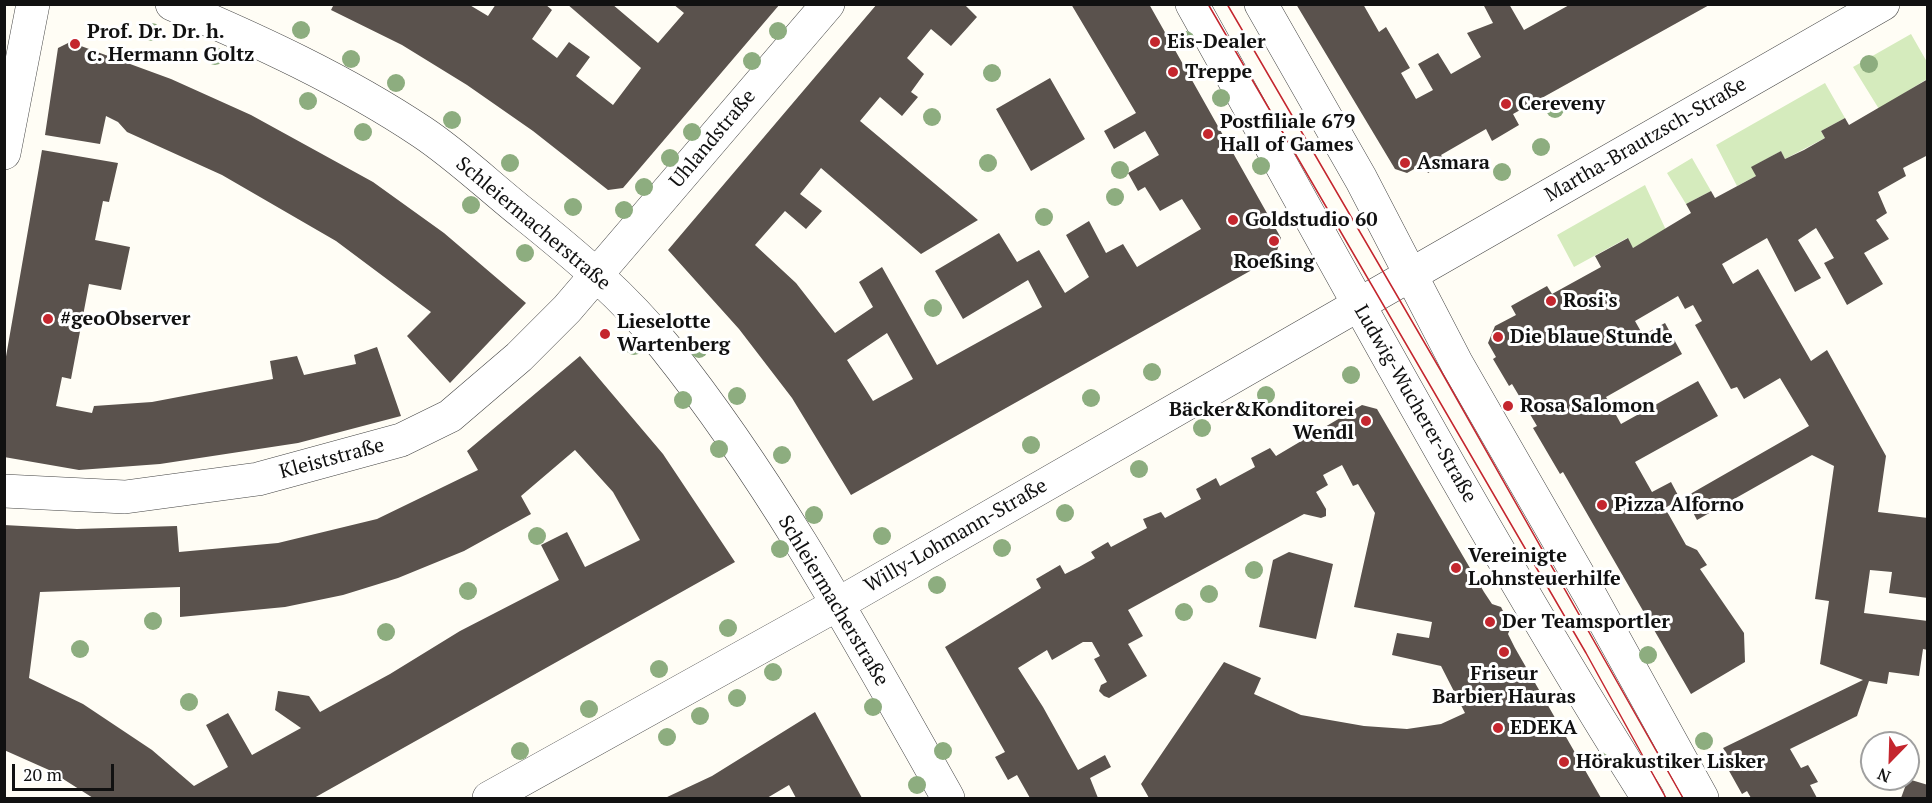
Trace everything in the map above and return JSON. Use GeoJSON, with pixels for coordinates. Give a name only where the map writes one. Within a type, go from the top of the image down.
{"type":"FeatureCollection","features":[{"type":"Feature","properties":{"kind":"street"},"geometry":{"type":"LineString","coordinates":[[4,153],[33,4]]}},
{"type":"Feature","properties":{"kind":"street","name":"Schleiermacherstraße"},"geometry":{"type":"LineString","coordinates":[[172,4],[229,28],[327,76],[422,132],[598,274],[664,346],[723,424],[838,604],[948,798]]}},
{"type":"Feature","properties":{"kind":"street","name":"Uhlandstraße"},"geometry":{"type":"LineString","coordinates":[[598,274],[828,4]]}},
{"type":"Feature","properties":{"kind":"street","name":"Ludwig-Wucherer-Straße"},"geometry":{"type":"LineString","coordinates":[[1192,4],[1358,305],[1555,650],[1647,798]]}},
{"type":"Feature","properties":{"kind":"street"},"geometry":{"type":"LineString","coordinates":[[1261,4],[1361,179],[1410,276],[1702,798]]}},
{"type":"Feature","properties":{"kind":"street","name":"Martha-Brautzsch-Straße"},"geometry":{"type":"LineString","coordinates":[[1358,305],[1883,4]]}},
{"type":"Feature","properties":{"kind":"street","name":"Kleiststraße"},"geometry":{"type":"LineString","coordinates":[[4,491],[126,497],[258,479],[401,440],[450,416],[519,357],[598,274]]}},
{"type":"Feature","properties":{"kind":"street","name":"Willy-Lohmann-Straße"},"geometry":{"type":"LineString","coordinates":[[489,798],[838,604],[1358,305]]}},
{"type":"Feature","properties":{"kind":"green space"},"geometry":{"type":"Polygon","coordinates":[[[1911,34],[1927,62],[1927,79],[1879,109],[1853,67],[1911,34]]]}},
{"type":"Feature","properties":{"kind":"green space"},"geometry":{"type":"Polygon","coordinates":[[[1825,83],[1845,118],[1821,131],[1825,138],[1785,159],[1781,151],[1752,167],[1756,176],[1737,186],[1716,145],[1825,83]]]}},
{"type":"Feature","properties":{"kind":"green space"},"geometry":{"type":"Polygon","coordinates":[[[1692,158],[1711,191],[1686,204],[1667,173],[1692,158]]]}},
{"type":"Feature","properties":{"kind":"green space"},"geometry":{"type":"Polygon","coordinates":[[[1645,185],[1666,230],[1633,248],[1627,238],[1574,267],[1557,235],[1645,185]]]}},
{"type":"Feature","properties":{"kind":"building"},"geometry":{"type":"Polygon","coordinates":[[[334,4],[468,4],[488,16],[496,4],[545,4],[552,10],[532,39],[557,58],[569,42],[590,57],[576,76],[613,105],[641,68],[567,4],[612,4],[658,43],[684,13],[673,4],[780,4],[623,188],[608,190],[533,131],[467,85],[402,45],[331,10],[334,4]]]}},
{"type":"Feature","properties":{"kind":"building"},"geometry":{"type":"Polygon","coordinates":[[[877,4],[964,4],[977,17],[951,46],[931,29],[907,58],[924,74],[911,92],[918,97],[902,116],[880,97],[860,121],[978,220],[921,254],[821,168],[800,194],[822,211],[806,229],[785,211],[755,245],[796,283],[835,333],[873,307],[859,282],[882,267],[937,365],[1042,307],[1028,280],[963,319],[935,271],[999,233],[1017,262],[1039,250],[1065,293],[1089,277],[1066,235],[1089,221],[1106,253],[1123,244],[1137,267],[1201,229],[1182,199],[1160,211],[1145,187],[1138,191],[1128,173],[1159,155],[1145,131],[1114,149],[1104,131],[1136,113],[1071,4],[1149,4],[1281,238],[1275,257],[851,495],[792,398],[739,329],[668,250],[877,4]],[[887,333],[847,360],[873,401],[913,379],[887,333]]]}},
{"type":"Feature","properties":{"kind":"building"},"geometry":{"type":"Polygon","coordinates":[[[1296,4],[1363,4],[1379,32],[1386,27],[1410,68],[1401,73],[1416,99],[1433,90],[1418,64],[1438,53],[1451,74],[1481,57],[1467,33],[1493,23],[1483,4],[1509,4],[1524,30],[1571,4],[1711,4],[1513,114],[1519,125],[1492,141],[1486,129],[1441,155],[1446,162],[1428,173],[1423,164],[1407,173],[1395,169],[1296,4]]]}},
{"type":"Feature","properties":{"kind":"building"},"geometry":{"type":"Polygon","coordinates":[[[70,42],[171,79],[251,115],[373,182],[444,233],[526,303],[450,383],[407,336],[431,312],[336,241],[222,175],[127,132],[118,122],[106,116],[100,144],[45,135],[58,48],[70,42]]]}},
{"type":"Feature","properties":{"kind":"building"},"geometry":{"type":"Polygon","coordinates":[[[1050,78],[1085,139],[1031,171],[996,109],[1050,78]]]}},
{"type":"Feature","properties":{"kind":"building"},"geometry":{"type":"Polygon","coordinates":[[[1928,79],[1928,155],[1903,168],[1906,176],[1878,192],[1887,213],[1876,220],[1889,239],[1864,253],[1883,284],[1847,305],[1824,263],[1834,258],[1816,228],[1798,240],[1821,278],[1795,292],[1767,238],[1722,264],[1733,284],[1758,269],[1811,361],[1827,350],[1886,456],[1878,512],[1928,518],[1928,598],[1889,593],[1892,572],[1870,570],[1864,613],[1928,621],[1928,650],[1923,649],[1919,676],[1889,672],[1887,684],[1869,681],[1857,716],[1790,749],[1801,768],[1808,765],[1818,782],[1810,785],[1817,798],[1751,798],[1747,791],[1742,794],[1728,769],[1734,766],[1723,748],[1863,680],[1820,664],[1829,601],[1815,599],[1834,466],[1812,455],[1697,520],[1685,497],[1809,426],[1780,378],[1744,399],[1737,387],[1731,389],[1695,325],[1702,321],[1693,305],[1685,309],[1678,296],[1635,321],[1643,335],[1665,323],[1682,354],[1606,397],[1621,424],[1698,381],[1718,416],[1635,462],[1652,492],[1671,482],[1680,499],[1665,508],[1686,545],[1697,550],[1707,565],[1700,569],[1744,633],[1745,662],[1691,694],[1563,472],[1560,474],[1533,428],[1537,426],[1512,384],[1509,386],[1493,359],[1496,357],[1488,343],[1495,326],[1516,315],[1511,306],[1547,286],[1552,294],[1601,267],[1595,256],[1628,238],[1633,248],[1691,213],[1686,204],[1711,191],[1715,198],[1756,176],[1751,167],[1781,151],[1785,159],[1804,150],[1825,138],[1821,131],[1845,118],[1849,125],[1928,79]]]}},
{"type":"Feature","properties":{"kind":"building"},"geometry":{"type":"Polygon","coordinates":[[[42,150],[118,163],[109,202],[103,201],[95,240],[130,247],[121,290],[89,284],[71,379],[62,377],[56,406],[92,413],[94,406],[152,402],[273,379],[270,361],[297,356],[304,375],[356,364],[354,355],[377,347],[401,416],[298,443],[160,464],[79,470],[4,457],[4,368],[42,150]]]}},
{"type":"Feature","properties":{"kind":"building"},"geometry":{"type":"Polygon","coordinates":[[[580,356],[663,454],[735,562],[314,798],[93,798],[49,770],[4,750],[4,525],[77,529],[177,526],[179,552],[278,543],[377,519],[478,470],[467,451],[580,356]],[[575,450],[521,496],[531,514],[464,551],[398,578],[343,595],[285,607],[180,617],[180,587],[40,592],[29,678],[83,704],[152,750],[194,786],[228,767],[206,725],[228,713],[252,755],[301,728],[275,710],[278,691],[309,696],[320,712],[390,674],[460,631],[559,580],[541,545],[567,532],[585,567],[640,540],[613,492],[575,450]]]}},
{"type":"Feature","properties":{"kind":"building"},"geometry":{"type":"Polygon","coordinates":[[[1362,405],[1377,409],[1484,592],[1492,604],[1501,607],[1511,627],[1508,634],[1515,648],[1601,798],[1149,798],[1141,784],[1224,662],[1261,678],[1254,694],[1301,715],[1364,726],[1407,729],[1441,724],[1465,713],[1441,666],[1392,655],[1397,633],[1429,638],[1432,622],[1354,607],[1375,513],[1358,484],[1353,486],[1342,465],[1323,475],[1328,485],[1316,492],[1326,509],[1326,516],[1321,518],[1304,514],[1128,610],[1143,636],[1128,644],[1147,676],[1109,698],[1104,696],[1099,691],[1101,685],[1107,682],[1094,659],[1100,656],[1092,642],[1083,642],[1052,660],[1047,650],[1018,668],[1078,770],[1105,755],[1111,767],[1090,778],[1098,798],[1030,798],[1017,775],[1008,780],[995,757],[1005,752],[945,647],[1041,588],[1036,579],[1060,565],[1065,574],[1079,567],[1095,558],[1091,552],[1108,542],[1111,547],[1147,528],[1143,519],[1161,512],[1165,518],[1201,499],[1196,489],[1216,478],[1220,486],[1255,467],[1251,458],[1270,448],[1276,456],[1362,405]]]}},
{"type":"Feature","properties":{"kind":"building"},"geometry":{"type":"Polygon","coordinates":[[[1289,552],[1333,564],[1316,639],[1259,627],[1273,560],[1289,552]]]}},
{"type":"Feature","properties":{"kind":"building"},"geometry":{"type":"Polygon","coordinates":[[[815,712],[862,798],[796,798],[789,785],[767,798],[665,798],[712,776],[815,712]]]}},
{"type":"Feature","properties":{"kind":"building"},"geometry":{"type":"Polygon","coordinates":[[[1920,783],[1928,785],[1928,798],[1901,798],[1904,791],[1920,791],[1920,783]]]}},
{"type":"Feature","properties":{"kind":"tram line"},"geometry":{"type":"LineString","coordinates":[[1208,4],[1586,653],[1666,798]]}},
{"type":"Feature","properties":{"kind":"tram line"},"geometry":{"type":"LineString","coordinates":[[1227,4],[1441,371],[1683,798]]}},
{"type":"Feature","properties":{"kind":"place","name":"Eis-Dealer"},"geometry":{"type":"Point","coordinates":[1155,42]}},
{"type":"Feature","properties":{"kind":"place","name":"Prof. Dr. Dr. h. c. Hermann Goltz"},"geometry":{"type":"Point","coordinates":[75,44]}},
{"type":"Feature","properties":{"kind":"place","name":"Treppe"},"geometry":{"type":"Point","coordinates":[1173,72]}},
{"type":"Feature","properties":{"kind":"place","name":"Cereveny"},"geometry":{"type":"Point","coordinates":[1506,104]}},
{"type":"Feature","properties":{"kind":"place","name":"Postfiliale 679 Hall of Games"},"geometry":{"type":"Point","coordinates":[1208,134]}},
{"type":"Feature","properties":{"kind":"place","name":"Asmara"},"geometry":{"type":"Point","coordinates":[1405,163]}},
{"type":"Feature","properties":{"kind":"place","name":"Goldstudio 60"},"geometry":{"type":"Point","coordinates":[1233,220]}},
{"type":"Feature","properties":{"kind":"place","name":"Roeßing"},"geometry":{"type":"Point","coordinates":[1274,241]}},
{"type":"Feature","properties":{"kind":"place","name":"Rosi's"},"geometry":{"type":"Point","coordinates":[1551,301]}},
{"type":"Feature","properties":{"kind":"place","name":"#geoObserver"},"geometry":{"type":"Point","coordinates":[48,319]}},
{"type":"Feature","properties":{"kind":"place","name":"Lieselotte Wartenberg"},"geometry":{"type":"Point","coordinates":[605,334]}},
{"type":"Feature","properties":{"kind":"place","name":"Die blaue Stunde"},"geometry":{"type":"Point","coordinates":[1498,337]}},
{"type":"Feature","properties":{"kind":"place","name":"Rosa Salomon"},"geometry":{"type":"Point","coordinates":[1508,406]}},
{"type":"Feature","properties":{"kind":"place","name":"Bäcker&Konditorei Wendl"},"geometry":{"type":"Point","coordinates":[1366,421]}},
{"type":"Feature","properties":{"kind":"place","name":"Pizza Alforno"},"geometry":{"type":"Point","coordinates":[1602,505]}},
{"type":"Feature","properties":{"kind":"place","name":"Vereinigte Lohnsteuerhilfe"},"geometry":{"type":"Point","coordinates":[1456,568]}},
{"type":"Feature","properties":{"kind":"place","name":"Der Teamsportler"},"geometry":{"type":"Point","coordinates":[1490,622]}},
{"type":"Feature","properties":{"kind":"place","name":"Friseur Barbier Hauras"},"geometry":{"type":"Point","coordinates":[1504,652]}},
{"type":"Feature","properties":{"kind":"place","name":"EDEKA"},"geometry":{"type":"Point","coordinates":[1498,728]}},
{"type":"Feature","properties":{"kind":"place","name":"Hörakustiker Lisker"},"geometry":{"type":"Point","coordinates":[1564,762]}}]}
